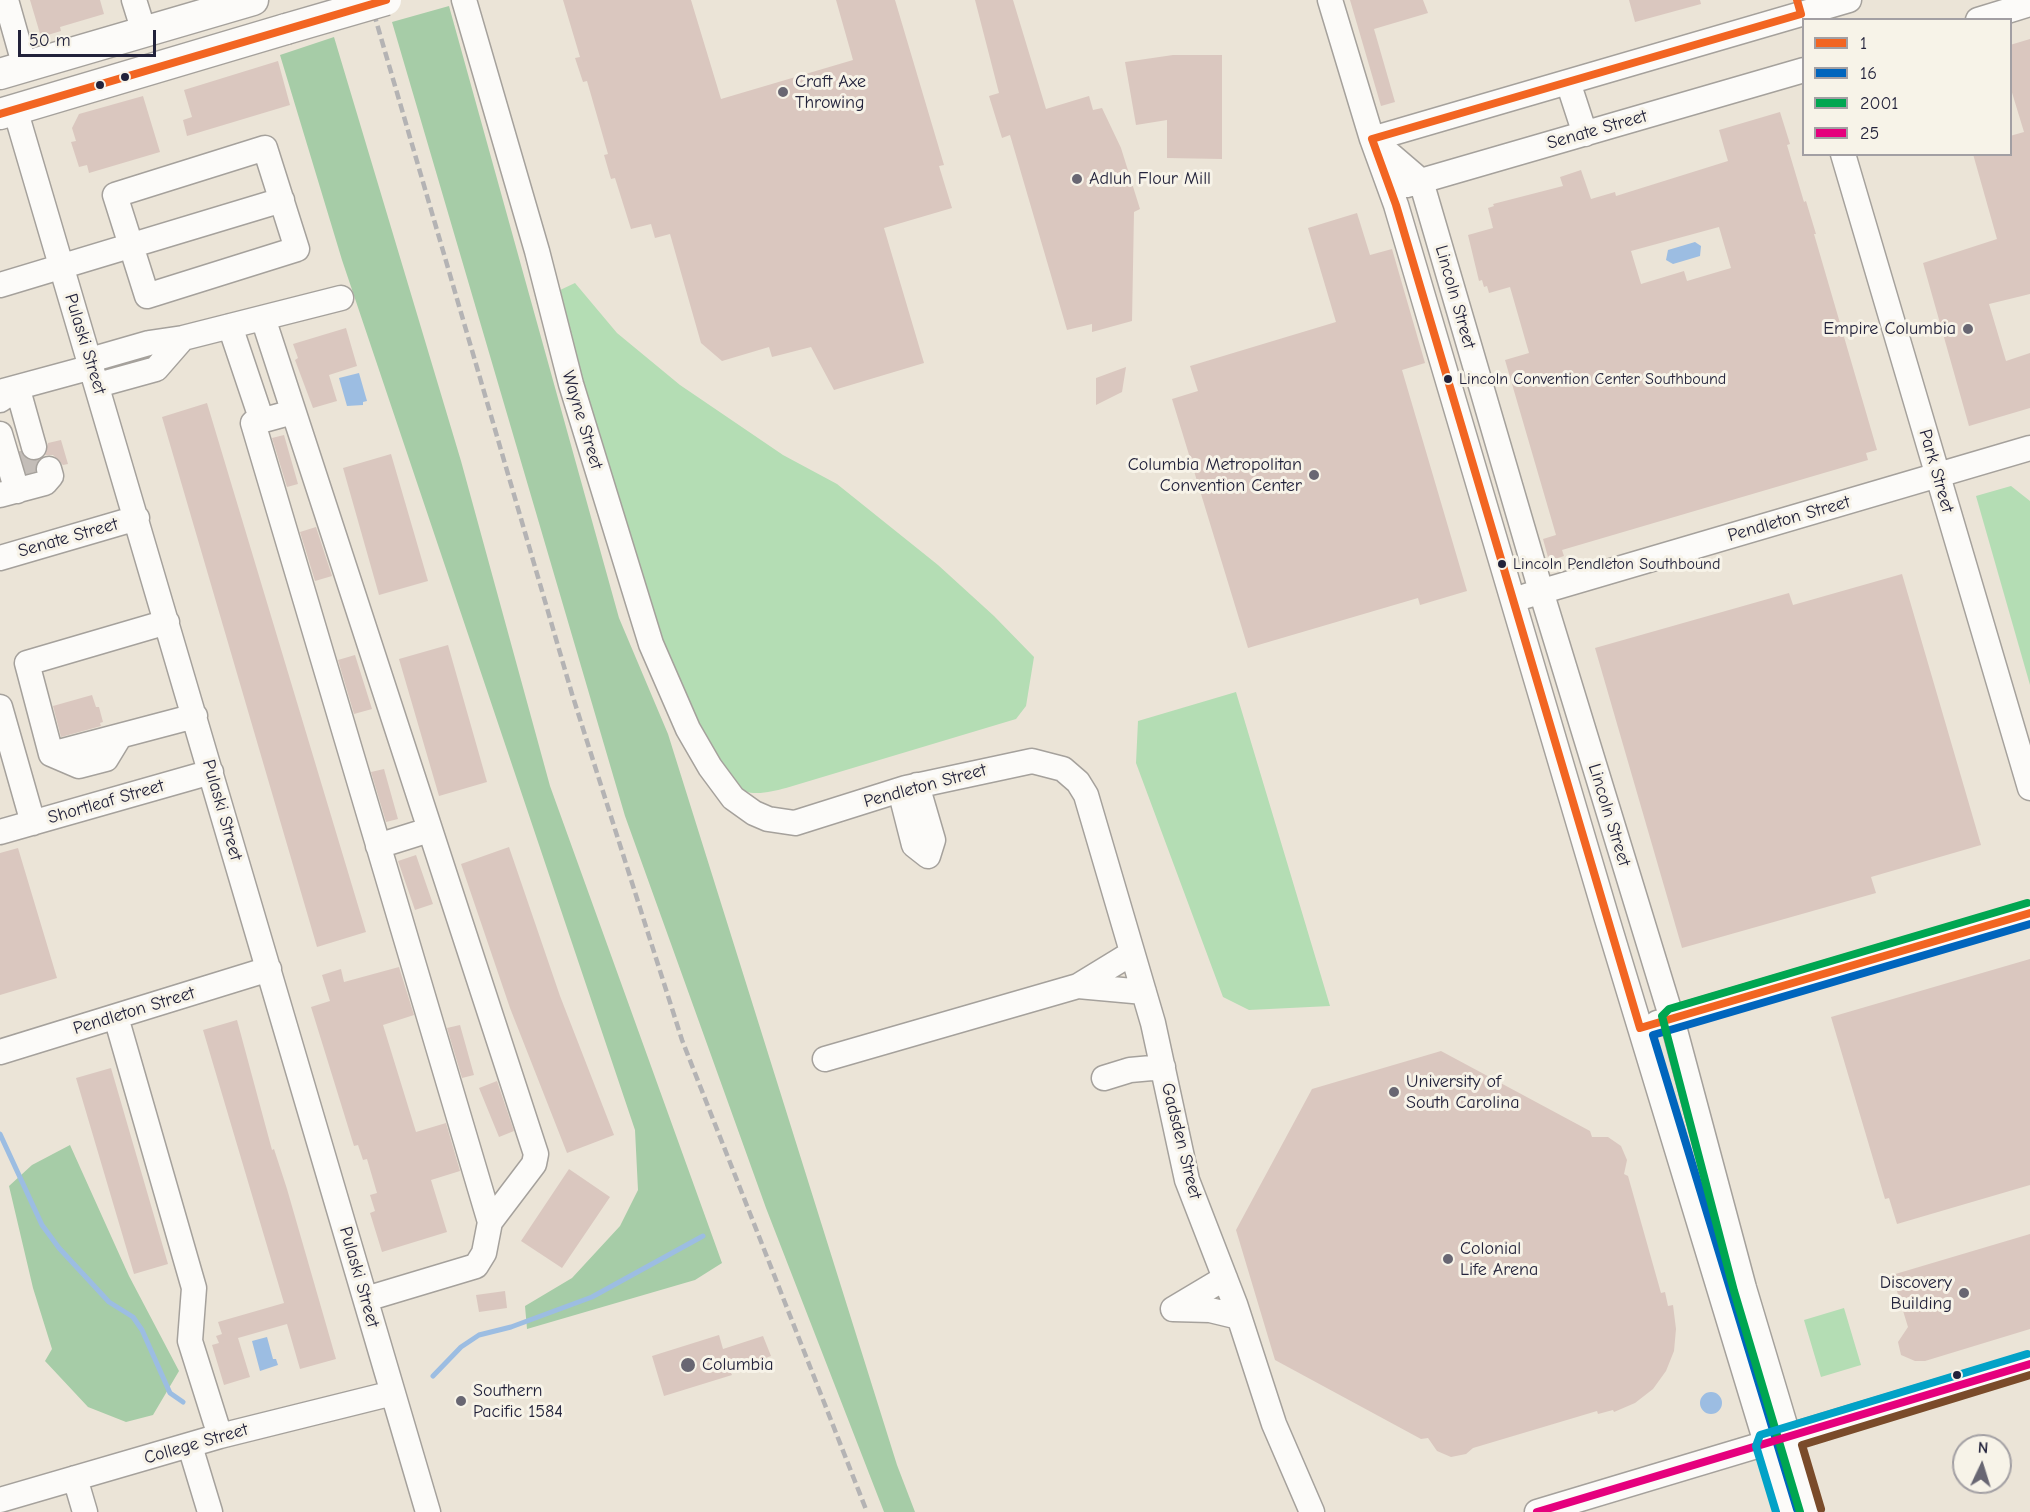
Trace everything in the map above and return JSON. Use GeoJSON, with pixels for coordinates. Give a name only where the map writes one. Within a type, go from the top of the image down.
{"type":"FeatureCollection","features":[{"type":"Feature","properties":{"kind":"main road"},"geometry":{"type":"LineString","coordinates":[[8,112],[386,0]]}},
{"type":"Feature","properties":{"kind":"main road"},"geometry":{"type":"LineString","coordinates":[[13,71],[246,1]]}},
{"type":"Feature","properties":{"kind":"main road"},"geometry":{"type":"LineString","coordinates":[[8,112],[23,89],[32,83],[85,64],[92,58],[94,47]]}},
{"type":"Feature","properties":{"kind":"street"},"geometry":{"type":"LineString","coordinates":[[6,0],[13,71]]}},
{"type":"Feature","properties":{"kind":"street"},"geometry":{"type":"LineString","coordinates":[[134,0],[144,32]]}},
{"type":"Feature","properties":{"kind":"street","name":"Wayne Street"},"geometry":{"type":"LineString","coordinates":[[464,0],[537,251],[571,384],[651,644],[688,729],[710,768],[729,793],[754,813]]}},
{"type":"Feature","properties":{"kind":"street","name":"Lincoln Street"},"geometry":{"type":"LineString","coordinates":[[1330,0],[1372,139],[1391,190],[1640,1028],[1778,1441],[1811,1512]]}},
{"type":"Feature","properties":{"kind":"street"},"geometry":{"type":"LineString","coordinates":[[1372,139],[1801,12],[1849,0]]}},
{"type":"Feature","properties":{"kind":"street"},"geometry":{"type":"LineString","coordinates":[[1984,18],[2030,4]]}},
{"type":"Feature","properties":{"kind":"street","name":"Senate Street"},"geometry":{"type":"LineString","coordinates":[[1391,190],[1802,70]]}},
{"type":"Feature","properties":{"kind":"street"},"geometry":{"type":"LineString","coordinates":[[1568,82],[1585,134]]}},
{"type":"Feature","properties":{"kind":"street","name":"Pulaski Street"},"geometry":{"type":"LineString","coordinates":[[8,112],[62,266],[428,1512]]}},
{"type":"Feature","properties":{"kind":"street"},"geometry":{"type":"LineString","coordinates":[[1372,139],[1421,181]]}},
{"type":"Feature","properties":{"kind":"street"},"geometry":{"type":"LineString","coordinates":[[265,147],[297,249],[147,296],[131,245],[115,195],[265,147]]}},
{"type":"Feature","properties":{"kind":"street","name":"Park Street"},"geometry":{"type":"LineString","coordinates":[[1844,156],[2030,788]]}},
{"type":"Feature","properties":{"kind":"street","name":"Lincoln Street"},"geometry":{"type":"LineString","coordinates":[[1421,181],[1541,591],[1671,1019],[1744,1288],[1778,1441],[1787,1512]]}},
{"type":"Feature","properties":{"kind":"street"},"geometry":{"type":"LineString","coordinates":[[0,285],[282,200]]}},
{"type":"Feature","properties":{"kind":"street"},"geometry":{"type":"LineString","coordinates":[[28,483],[23,452],[6,396],[93,370],[149,343],[183,338],[341,298]]}},
{"type":"Feature","properties":{"kind":"street"},"geometry":{"type":"LineString","coordinates":[[246,322],[277,417],[429,831],[536,1155],[534,1164],[490,1222],[484,1253],[476,1266],[366,1299]]}},
{"type":"Feature","properties":{"kind":"street"},"geometry":{"type":"LineString","coordinates":[[246,322],[277,417]]}},
{"type":"Feature","properties":{"kind":"street"},"geometry":{"type":"LineString","coordinates":[[277,417],[253,423],[490,1222]]}},
{"type":"Feature","properties":{"kind":"street"},"geometry":{"type":"LineString","coordinates":[[0,434],[28,483]]}},
{"type":"Feature","properties":{"kind":"street","name":"Pendleton Street"},"geometry":{"type":"LineString","coordinates":[[1514,600],[2030,448]]}},
{"type":"Feature","properties":{"kind":"street","name":"Senate Street"},"geometry":{"type":"LineString","coordinates":[[0,558],[137,518]]}},
{"type":"Feature","properties":{"kind":"street"},"geometry":{"type":"LineString","coordinates":[[167,622],[27,663],[51,754],[195,716]]}},
{"type":"Feature","properties":{"kind":"street"},"geometry":{"type":"LineString","coordinates":[[0,707],[33,823]]}},
{"type":"Feature","properties":{"kind":"street","name":"Pendleton Street"},"geometry":{"type":"LineString","coordinates":[[754,813],[775,821],[795,823],[908,788],[1032,761],[1063,769],[1078,782],[1086,795]]}},
{"type":"Feature","properties":{"kind":"street","name":"Shortleaf Street"},"geometry":{"type":"LineString","coordinates":[[0,832],[211,772]]}},
{"type":"Feature","properties":{"kind":"street","name":"Gadsden Street"},"geometry":{"type":"LineString","coordinates":[[1086,795],[1144,992],[1187,1180],[1239,1317],[1274,1424],[1312,1512]]}},
{"type":"Feature","properties":{"kind":"street"},"geometry":{"type":"LineString","coordinates":[[378,846],[429,831]]}},
{"type":"Feature","properties":{"kind":"street"},"geometry":{"type":"LineString","coordinates":[[1640,1028],[2030,913]]}},
{"type":"Feature","properties":{"kind":"street"},"geometry":{"type":"LineString","coordinates":[[825,1059],[1078,986],[1132,953]]}},
{"type":"Feature","properties":{"kind":"street","name":"Pendleton Street"},"geometry":{"type":"LineString","coordinates":[[0,1052],[269,969]]}},
{"type":"Feature","properties":{"kind":"street"},"geometry":{"type":"LineString","coordinates":[[1078,986],[1144,992]]}},
{"type":"Feature","properties":{"kind":"street"},"geometry":{"type":"LineString","coordinates":[[116,1017],[194,1288],[190,1341],[220,1436]]}},
{"type":"Feature","properties":{"kind":"street"},"geometry":{"type":"LineString","coordinates":[[1104,1078],[1130,1070],[1163,1067]]}},
{"type":"Feature","properties":{"kind":"street"},"geometry":{"type":"LineString","coordinates":[[1225,1278],[1173,1309],[1210,1310],[1239,1317]]}},
{"type":"Feature","properties":{"kind":"street"},"geometry":{"type":"LineString","coordinates":[[1550,1510],[2030,1365]]}},
{"type":"Feature","properties":{"kind":"street","name":"College Street"},"geometry":{"type":"LineString","coordinates":[[0,1500],[220,1436],[393,1393]]}},
{"type":"Feature","properties":{"kind":"street"},"geometry":{"type":"LineString","coordinates":[[190,1446],[210,1512]]}},
{"type":"Feature","properties":{"kind":"street"},"geometry":{"type":"LineString","coordinates":[[75,1479],[85,1512]]}},
{"type":"Feature","properties":{"kind":"green space"},"geometry":{"type":"Polygon","coordinates":[[[449,6],[619,618],[668,734],[897,1465],[915,1512],[884,1512],[766,1208],[625,816],[392,22],[449,6]]]}},
{"type":"Feature","properties":{"kind":"green space"},"geometry":{"type":"Polygon","coordinates":[[[334,37],[461,461],[550,786],[722,1263],[695,1280],[527,1329],[525,1306],[572,1278],[620,1226],[638,1190],[635,1130],[342,260],[280,55],[334,37]]]}},
{"type":"Feature","properties":{"kind":"green space"},"geometry":{"type":"Polygon","coordinates":[[[575,283],[617,333],[680,385],[783,455],[837,484],[938,565],[994,616],[1034,657],[1026,706],[1016,719],[786,788],[754,793],[745,791],[717,763],[688,711],[660,641],[633,561],[608,479],[558,291],[575,283]]]}},
{"type":"Feature","properties":{"kind":"green space"},"geometry":{"type":"Polygon","coordinates":[[[2011,486],[2030,501],[2030,685],[1976,496],[2011,486]]]}},
{"type":"Feature","properties":{"kind":"green space"},"geometry":{"type":"Polygon","coordinates":[[[1236,692],[1330,1006],[1249,1010],[1223,997],[1136,763],[1138,721],[1236,692]]]}},
{"type":"Feature","properties":{"kind":"green space"},"geometry":{"type":"Polygon","coordinates":[[[70,1145],[129,1276],[179,1371],[153,1415],[126,1422],[88,1407],[45,1361],[52,1349],[33,1288],[9,1186],[32,1165],[70,1145]]]}},
{"type":"Feature","properties":{"kind":"green space"},"geometry":{"type":"Polygon","coordinates":[[[1844,1308],[1861,1365],[1821,1377],[1804,1320],[1844,1308]]]}},
{"type":"Feature","properties":{"kind":"water"},"geometry":{"type":"Polygon","coordinates":[[[1695,242],[1701,246],[1700,256],[1673,264],[1666,260],[1668,250],[1695,242]]]}},
{"type":"Feature","properties":{"kind":"water"},"geometry":{"type":"Polygon","coordinates":[[[359,373],[367,401],[363,402],[363,405],[347,406],[339,378],[359,373]]]}},
{"type":"Feature","properties":{"kind":"water"},"geometry":{"type":"Polygon","coordinates":[[[267,1337],[273,1359],[276,1359],[278,1365],[260,1371],[252,1341],[267,1337]]]}},
{"type":"Feature","properties":{"kind":"water"},"geometry":{"type":"Polygon","coordinates":[[[1711,1392],[1719,1395],[1722,1403],[1719,1411],[1711,1414],[1703,1411],[1700,1403],[1703,1395],[1711,1392]]]}},
{"type":"Feature","properties":{"kind":"building"},"geometry":{"type":"Polygon","coordinates":[[[30,0],[100,0],[104,14],[60,27],[61,31],[41,37],[30,0]]]}},
{"type":"Feature","properties":{"kind":"building"},"geometry":{"type":"Polygon","coordinates":[[[563,0],[691,0],[721,99],[853,60],[836,0],[895,0],[944,165],[939,166],[952,208],[884,228],[924,363],[834,390],[811,347],[772,357],[769,347],[722,361],[701,343],[670,234],[655,238],[651,224],[631,229],[615,178],[611,179],[604,155],[608,154],[587,81],[583,82],[575,58],[580,57],[563,0]]]}},
{"type":"Feature","properties":{"kind":"building","name":"Adluh Flour Mill"},"geometry":{"type":"Polygon","coordinates":[[[975,0],[1013,0],[1046,109],[1089,96],[1093,110],[1102,108],[1121,148],[1140,209],[1134,212],[1132,321],[1092,332],[1092,324],[1067,330],[1010,135],[1002,138],[989,96],[999,93],[975,0]]]}},
{"type":"Feature","properties":{"kind":"building"},"geometry":{"type":"Polygon","coordinates":[[[1350,0],[1423,0],[1428,13],[1374,29],[1395,102],[1381,106],[1350,0]]]}},
{"type":"Feature","properties":{"kind":"building"},"geometry":{"type":"Polygon","coordinates":[[[1629,0],[1700,0],[1701,4],[1635,22],[1629,0]]]}},
{"type":"Feature","properties":{"kind":"building","name":"Empire Columbia"},"geometry":{"type":"Polygon","coordinates":[[[2030,39],[2030,294],[1989,304],[2006,361],[2030,353],[2030,408],[1969,426],[1923,263],[1997,239],[1974,156],[2012,156],[2012,135],[2024,132],[2012,93],[2012,44],[2030,39]]]}},
{"type":"Feature","properties":{"kind":"building"},"geometry":{"type":"Polygon","coordinates":[[[1173,55],[1222,55],[1222,159],[1167,158],[1167,120],[1136,125],[1125,62],[1173,55]]]}},
{"type":"Feature","properties":{"kind":"building"},"geometry":{"type":"Polygon","coordinates":[[[278,61],[290,105],[187,136],[183,120],[192,117],[184,90],[278,61]]]}},
{"type":"Feature","properties":{"kind":"building"},"geometry":{"type":"Polygon","coordinates":[[[143,96],[160,152],[89,173],[87,165],[79,167],[71,142],[76,141],[72,128],[79,114],[143,96]]]}},
{"type":"Feature","properties":{"kind":"building"},"geometry":{"type":"Polygon","coordinates":[[[1780,112],[1790,144],[1787,145],[1816,234],[1814,234],[1877,450],[1866,453],[1868,460],[1562,550],[1564,556],[1549,561],[1543,539],[1556,535],[1505,360],[1529,353],[1510,287],[1489,293],[1482,280],[1479,281],[1468,235],[1493,228],[1488,208],[1494,206],[1493,204],[1563,186],[1560,177],[1581,170],[1591,199],[1615,192],[1616,196],[1728,161],[1719,130],[1780,112]],[[1719,227],[1631,251],[1641,284],[1684,271],[1687,281],[1731,268],[1719,227]]]}},
{"type":"Feature","properties":{"kind":"building","name":"Columbia Metropolitan Convention Center"},"geometry":{"type":"Polygon","coordinates":[[[1357,213],[1370,255],[1392,249],[1425,363],[1402,370],[1467,591],[1420,605],[1418,598],[1248,648],[1172,399],[1198,391],[1190,366],[1336,322],[1308,228],[1357,213]]]}},
{"type":"Feature","properties":{"kind":"building"},"geometry":{"type":"Polygon","coordinates":[[[346,328],[357,366],[329,375],[337,401],[313,408],[295,360],[298,358],[293,344],[346,328]]]}},
{"type":"Feature","properties":{"kind":"building"},"geometry":{"type":"Polygon","coordinates":[[[1126,367],[1122,392],[1096,405],[1096,378],[1126,367]]]}},
{"type":"Feature","properties":{"kind":"building"},"geometry":{"type":"Polygon","coordinates":[[[207,403],[366,932],[317,947],[162,417],[207,403]]]}},
{"type":"Feature","properties":{"kind":"building"},"geometry":{"type":"Polygon","coordinates":[[[284,435],[298,484],[287,487],[272,438],[284,435]]]}},
{"type":"Feature","properties":{"kind":"building"},"geometry":{"type":"Polygon","coordinates":[[[61,440],[68,464],[63,465],[53,455],[45,455],[48,443],[61,440]]]}},
{"type":"Feature","properties":{"kind":"building"},"geometry":{"type":"Polygon","coordinates":[[[20,452],[30,461],[38,461],[35,471],[27,473],[20,452]]]}},
{"type":"Feature","properties":{"kind":"building"},"geometry":{"type":"Polygon","coordinates":[[[391,454],[428,581],[379,595],[343,468],[391,454]]]}},
{"type":"Feature","properties":{"kind":"building"},"geometry":{"type":"Polygon","coordinates":[[[316,527],[332,576],[315,581],[300,532],[316,527]]]}},
{"type":"Feature","properties":{"kind":"building"},"geometry":{"type":"Polygon","coordinates":[[[1902,574],[1981,845],[1871,877],[1876,893],[1682,948],[1595,648],[1789,593],[1793,605],[1902,574]]]}},
{"type":"Feature","properties":{"kind":"building"},"geometry":{"type":"Polygon","coordinates":[[[448,645],[487,782],[439,796],[399,659],[448,645]]]}},
{"type":"Feature","properties":{"kind":"building"},"geometry":{"type":"Polygon","coordinates":[[[355,655],[372,709],[354,714],[338,660],[355,655]]]}},
{"type":"Feature","properties":{"kind":"building"},"geometry":{"type":"Polygon","coordinates":[[[92,695],[96,707],[99,707],[103,722],[100,723],[101,726],[61,737],[53,706],[92,695]]]}},
{"type":"Feature","properties":{"kind":"building"},"geometry":{"type":"Polygon","coordinates":[[[384,769],[398,819],[386,822],[371,772],[384,769]]]}},
{"type":"Feature","properties":{"kind":"building"},"geometry":{"type":"Polygon","coordinates":[[[509,847],[560,996],[614,1135],[567,1153],[510,1008],[461,864],[509,847]]]}},
{"type":"Feature","properties":{"kind":"building"},"geometry":{"type":"Polygon","coordinates":[[[18,848],[57,978],[0,995],[0,853],[18,848]]]}},
{"type":"Feature","properties":{"kind":"building"},"geometry":{"type":"Polygon","coordinates":[[[416,855],[433,904],[415,910],[398,861],[416,855]]]}},
{"type":"Feature","properties":{"kind":"building"},"geometry":{"type":"Polygon","coordinates":[[[2030,959],[2030,1185],[1897,1224],[1889,1198],[1885,1199],[1831,1017],[2030,959]]]}},
{"type":"Feature","properties":{"kind":"building"},"geometry":{"type":"Polygon","coordinates":[[[399,967],[414,1015],[383,1025],[416,1132],[446,1123],[460,1171],[431,1180],[447,1232],[382,1252],[370,1213],[375,1211],[370,1195],[377,1193],[367,1159],[363,1160],[358,1145],[354,1146],[311,1007],[330,1001],[322,975],[341,969],[344,982],[399,967]]]}},
{"type":"Feature","properties":{"kind":"building"},"geometry":{"type":"Polygon","coordinates":[[[237,1020],[272,1150],[274,1149],[287,1189],[336,1359],[300,1369],[287,1324],[238,1338],[250,1377],[224,1385],[212,1345],[219,1343],[216,1336],[222,1334],[218,1322],[284,1303],[203,1030],[237,1020]]]}},
{"type":"Feature","properties":{"kind":"building"},"geometry":{"type":"Polygon","coordinates":[[[460,1025],[474,1075],[462,1078],[447,1028],[460,1025]]]}},
{"type":"Feature","properties":{"kind":"building","name":"Colonial Life Arena"},"geometry":{"type":"Polygon","coordinates":[[[1441,1051],[1590,1131],[1592,1137],[1608,1137],[1621,1146],[1627,1160],[1624,1174],[1628,1176],[1661,1293],[1665,1292],[1668,1306],[1673,1305],[1676,1329],[1674,1351],[1666,1371],[1653,1389],[1635,1403],[1614,1412],[1613,1410],[1598,1414],[1597,1411],[1473,1448],[1466,1454],[1451,1457],[1437,1451],[1428,1438],[1421,1439],[1275,1360],[1236,1230],[1312,1089],[1441,1051]]]}},
{"type":"Feature","properties":{"kind":"building"},"geometry":{"type":"Polygon","coordinates":[[[111,1068],[168,1264],[134,1274],[76,1078],[111,1068]]]}},
{"type":"Feature","properties":{"kind":"building"},"geometry":{"type":"Polygon","coordinates":[[[497,1081],[514,1131],[499,1137],[479,1088],[497,1081]]]}},
{"type":"Feature","properties":{"kind":"building"},"geometry":{"type":"Polygon","coordinates":[[[569,1169],[610,1197],[562,1268],[521,1241],[569,1169]]]}},
{"type":"Feature","properties":{"kind":"building","name":"Discovery Building"},"geometry":{"type":"Polygon","coordinates":[[[2030,1234],[2030,1329],[1925,1361],[1915,1361],[1901,1355],[1898,1342],[1908,1327],[1892,1275],[2030,1234]]]}},
{"type":"Feature","properties":{"kind":"building"},"geometry":{"type":"Polygon","coordinates":[[[505,1291],[507,1308],[479,1312],[476,1295],[505,1291]]]}},
{"type":"Feature","properties":{"kind":"building"},"geometry":{"type":"Polygon","coordinates":[[[719,1335],[723,1349],[763,1336],[771,1356],[730,1371],[732,1375],[664,1396],[652,1356],[719,1335]]]}},
{"type":"Feature","properties":{"kind":"waterway"},"geometry":{"type":"LineString","coordinates":[[0,1134],[42,1225],[59,1248],[109,1302],[133,1317],[142,1330],[170,1393],[183,1402]]}},
{"type":"Feature","properties":{"kind":"waterway"},"geometry":{"type":"LineString","coordinates":[[433,1376],[461,1347],[479,1335],[511,1327],[592,1297],[703,1236]]}},
{"type":"Feature","properties":{"kind":"tunnel"},"geometry":{"type":"LineString","coordinates":[[24,450],[31,474]]}},
{"type":"Feature","properties":{"kind":"railway"},"geometry":{"type":"LineString","coordinates":[[370,0],[572,694],[682,1040],[867,1512]]}},
{"type":"Feature","properties":{"kind":"transit line","name":"1"},"geometry":{"type":"LineString","coordinates":[[0,114],[386,0]]}},
{"type":"Feature","properties":{"kind":"transit line","name":"1"},"geometry":{"type":"LineString","coordinates":[[1797,0],[1801,14],[1372,139],[1396,205],[1640,1028],[2030,913]]}},
{"type":"Feature","properties":{"kind":"transit line","name":"2001"},"geometry":{"type":"LineString","coordinates":[[1800,1512],[1734,1291],[1662,1016],[1669,1009],[2027,903]]}},
{"type":"Feature","properties":{"kind":"transit line","name":"16"},"geometry":{"type":"LineString","coordinates":[[1797,1509],[1653,1035],[2030,924]]}},
{"type":"Feature","properties":{"kind":"transit line"},"geometry":{"type":"LineString","coordinates":[[1776,1512],[1756,1446],[1760,1435],[2027,1354]]}},
{"type":"Feature","properties":{"kind":"transit line","name":"25"},"geometry":{"type":"LineString","coordinates":[[1537,1512],[2030,1364]]}},
{"type":"Feature","properties":{"kind":"transit line"},"geometry":{"type":"LineString","coordinates":[[1821,1509],[1802,1445],[2030,1375]]}},
{"type":"Feature","properties":{"kind":"place","name":"Craft Axe Throwing"},"geometry":{"type":"Point","coordinates":[783,92]}},
{"type":"Feature","properties":{"kind":"place","name":"Adluh Flour Mill"},"geometry":{"type":"Point","coordinates":[1077,179]}},
{"type":"Feature","properties":{"kind":"place","name":"Empire Columbia"},"geometry":{"type":"Point","coordinates":[1968,329]}},
{"type":"Feature","properties":{"kind":"place","name":"Lincoln Convention Center Southbound"},"geometry":{"type":"Point","coordinates":[1448,379]}},
{"type":"Feature","properties":{"kind":"place","name":"Columbia Metropolitan Convention Center"},"geometry":{"type":"Point","coordinates":[1314,475]}},
{"type":"Feature","properties":{"kind":"place","name":"Lincoln Pendleton Southbound"},"geometry":{"type":"Point","coordinates":[1502,564]}},
{"type":"Feature","properties":{"kind":"place","name":"University of South Carolina"},"geometry":{"type":"Point","coordinates":[1394,1092]}},
{"type":"Feature","properties":{"kind":"place","name":"Colonial Life Arena"},"geometry":{"type":"Point","coordinates":[1448,1259]}},
{"type":"Feature","properties":{"kind":"place","name":"Discovery Building"},"geometry":{"type":"Point","coordinates":[1964,1293]}},
{"type":"Feature","properties":{"kind":"place","name":"Columbia"},"geometry":{"type":"Point","coordinates":[688,1365]}},
{"type":"Feature","properties":{"kind":"place","name":"Southern Pacific 1584"},"geometry":{"type":"Point","coordinates":[461,1401]}}]}
